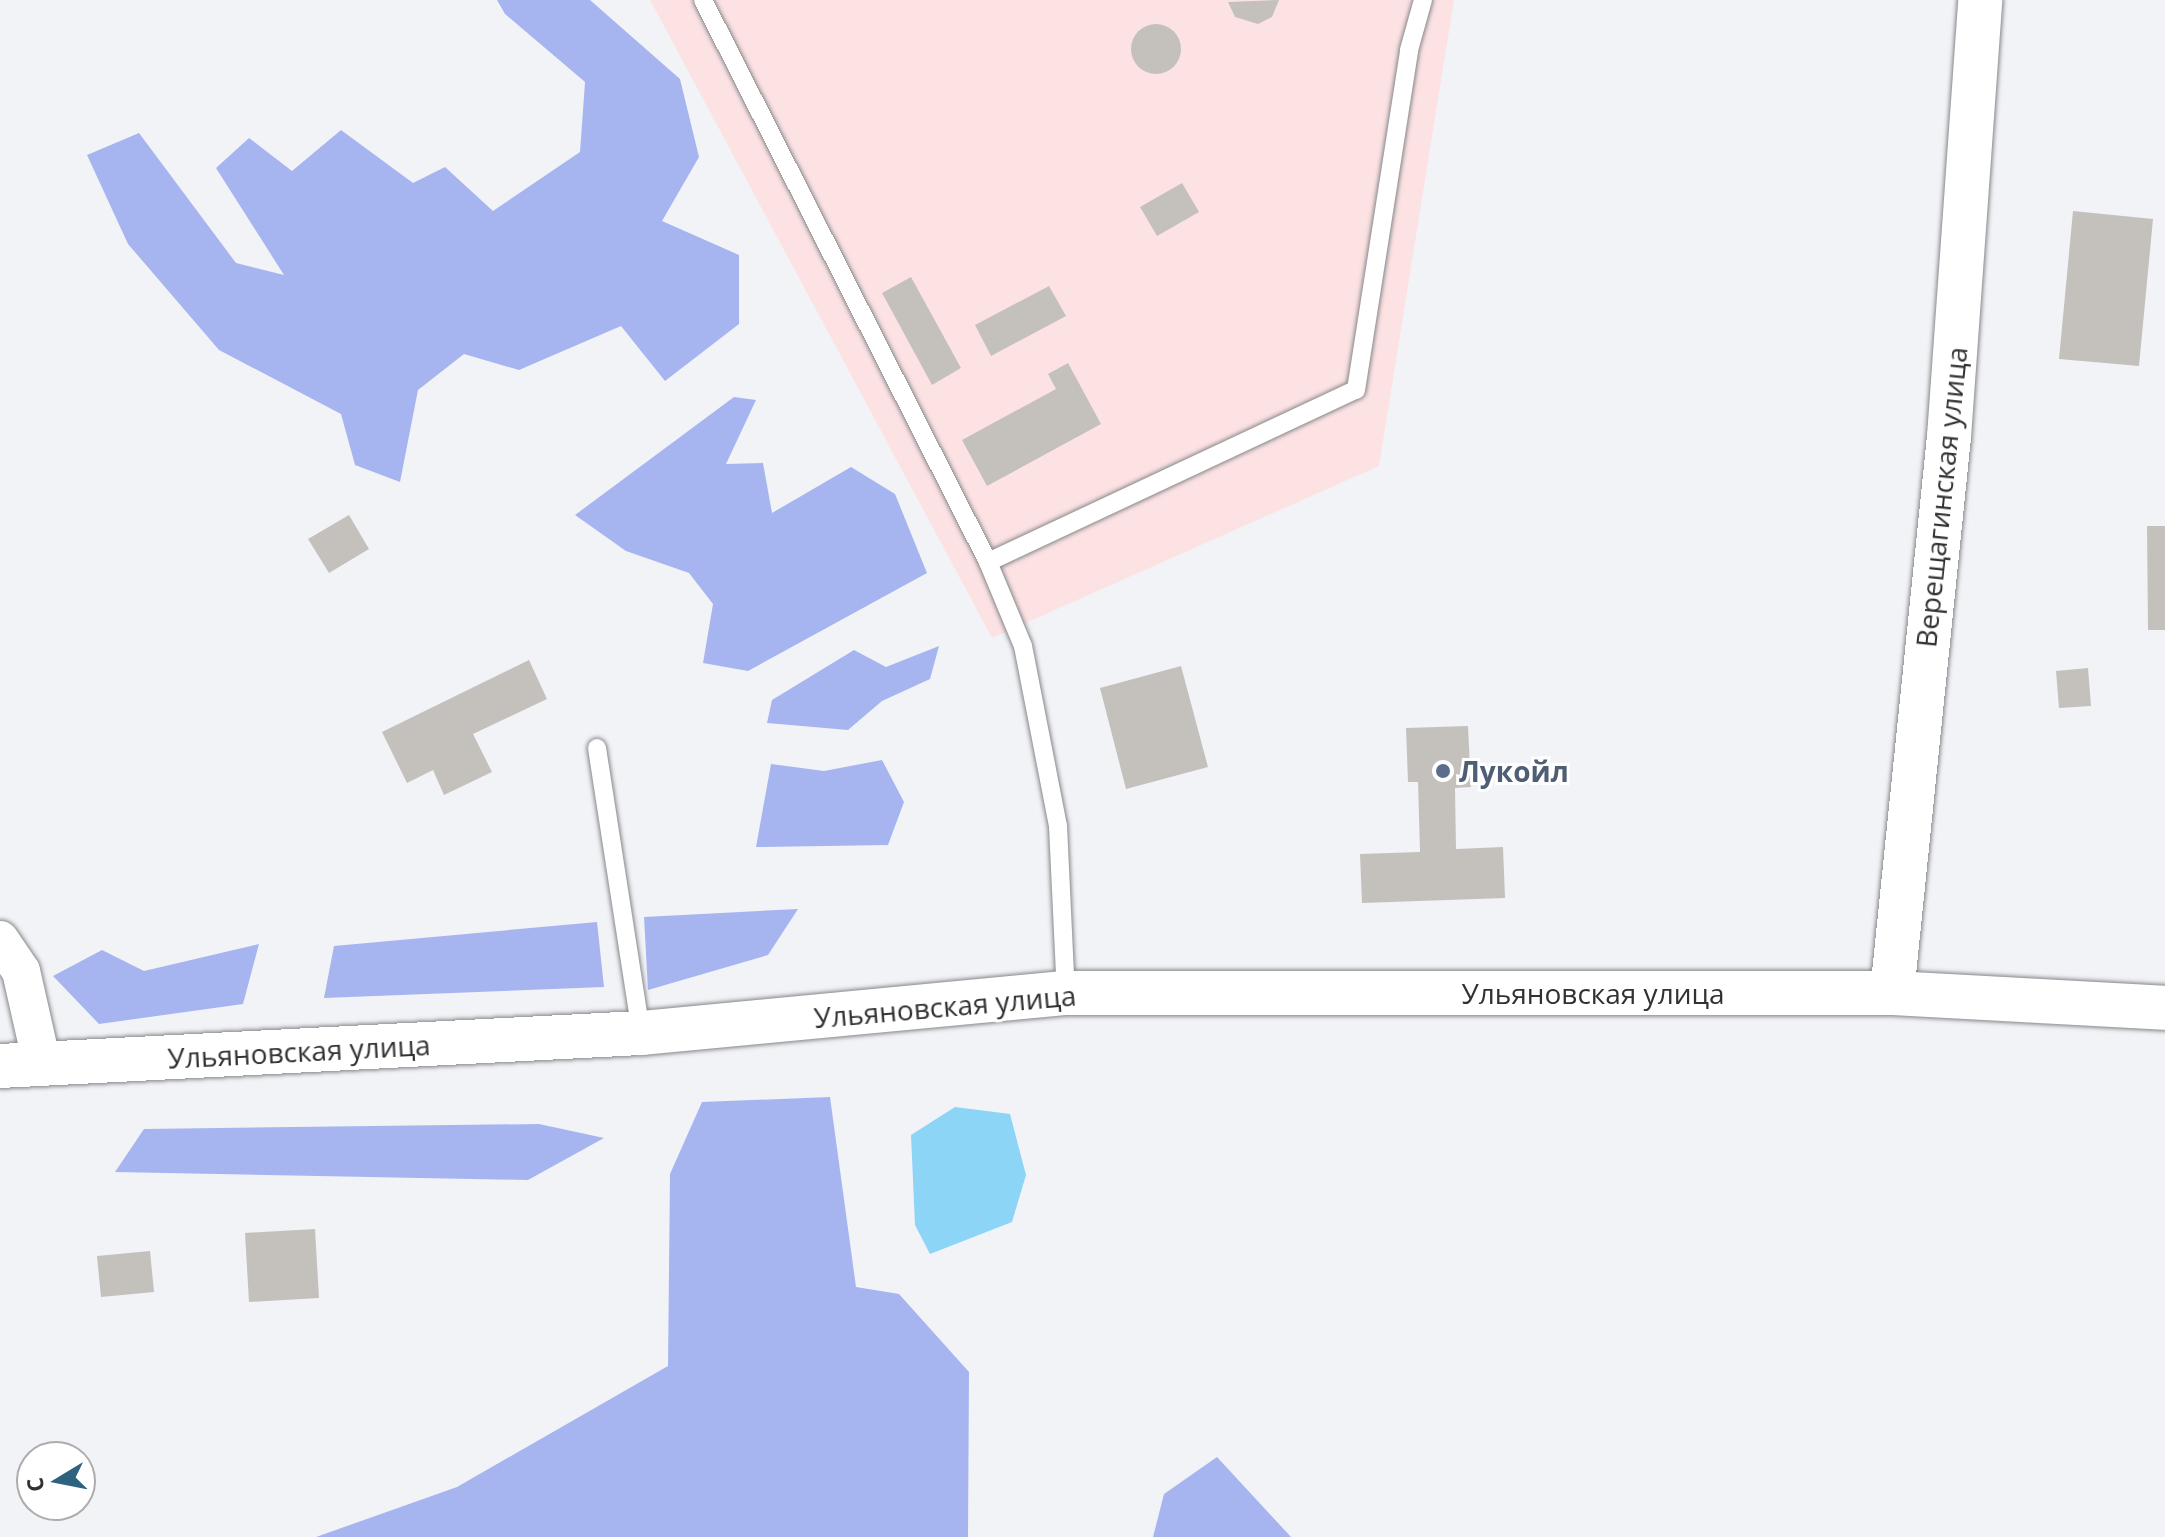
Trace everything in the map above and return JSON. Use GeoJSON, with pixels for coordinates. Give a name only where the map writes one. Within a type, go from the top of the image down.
{"type":"FeatureCollection","features":[{"type":"Feature","properties":{"kind":"main road","name":"Верещагинская улица"},"geometry":{"type":"LineString","coordinates":[[1892,993],[1949,437],[1980,0]]}},
{"type":"Feature","properties":{"kind":"main road","name":"Ульяновская улица"},"geometry":{"type":"LineString","coordinates":[[21,1065],[641,1033],[1066,993],[1892,993],[2165,1008]]}},
{"type":"Feature","properties":{"kind":"street"},"geometry":{"type":"LineString","coordinates":[[0,940],[21,971],[21,1065]]}},
{"type":"Feature","properties":{"kind":"lane"},"geometry":{"type":"LineString","coordinates":[[703,0],[988,562],[1023,646],[1041,725],[1058,826],[1066,993]]}},
{"type":"Feature","properties":{"kind":"lane"},"geometry":{"type":"LineString","coordinates":[[988,562],[1356,390],[1409,50],[1423,0]]}},
{"type":"Feature","properties":{"kind":"lane"},"geometry":{"type":"LineString","coordinates":[[597,748],[641,1033]]}},
{"type":"Feature","properties":{"kind":"shaded area"},"geometry":{"type":"Polygon","coordinates":[[[497,0],[590,0],[680,79],[699,157],[662,221],[739,255],[739,324],[665,381],[621,326],[519,370],[464,354],[418,390],[400,482],[355,465],[341,414],[219,350],[128,244],[87,155],[139,133],[236,263],[284,275],[216,168],[249,138],[292,171],[341,130],[413,183],[445,167],[493,211],[580,152],[585,82],[505,14],[497,0]]]}},
{"type":"Feature","properties":{"kind":"shaded area"},"geometry":{"type":"Polygon","coordinates":[[[650,0],[1454,0],[1379,466],[992,638],[650,0]]]}},
{"type":"Feature","properties":{"kind":"shaded area"},"geometry":{"type":"Polygon","coordinates":[[[734,397],[756,400],[726,464],[763,463],[772,513],[851,467],[895,494],[927,573],[748,671],[703,663],[713,604],[689,573],[626,551],[575,515],[734,397]]]}},
{"type":"Feature","properties":{"kind":"shaded area"},"geometry":{"type":"Polygon","coordinates":[[[939,646],[930,679],[882,701],[848,730],[767,723],[772,700],[854,650],[886,667],[939,646]]]}},
{"type":"Feature","properties":{"kind":"shaded area"},"geometry":{"type":"Polygon","coordinates":[[[882,760],[904,802],[888,845],[756,847],[771,764],[824,771],[882,760]]]}},
{"type":"Feature","properties":{"kind":"shaded area"},"geometry":{"type":"Polygon","coordinates":[[[798,909],[768,955],[648,990],[644,917],[798,909]]]}},
{"type":"Feature","properties":{"kind":"shaded area"},"geometry":{"type":"Polygon","coordinates":[[[597,922],[604,987],[324,998],[334,946],[597,922]]]}},
{"type":"Feature","properties":{"kind":"shaded area"},"geometry":{"type":"Polygon","coordinates":[[[259,944],[243,1004],[99,1024],[53,976],[102,950],[144,971],[259,944]]]}},
{"type":"Feature","properties":{"kind":"shaded area"},"geometry":{"type":"Polygon","coordinates":[[[830,1097],[856,1287],[899,1294],[969,1372],[968,1537],[316,1537],[457,1487],[668,1366],[670,1174],[702,1102],[830,1097]]]}},
{"type":"Feature","properties":{"kind":"shaded area"},"geometry":{"type":"Polygon","coordinates":[[[955,1107],[1010,1114],[1026,1175],[1012,1222],[930,1254],[915,1225],[911,1135],[955,1107]]]}},
{"type":"Feature","properties":{"kind":"shaded area"},"geometry":{"type":"Polygon","coordinates":[[[539,1124],[604,1138],[528,1180],[115,1172],[144,1129],[539,1124]]]}},
{"type":"Feature","properties":{"kind":"shaded area"},"geometry":{"type":"Polygon","coordinates":[[[1217,1457],[1291,1537],[1153,1537],[1164,1494],[1217,1457]]]}},
{"type":"Feature","properties":{"kind":"building"},"geometry":{"type":"Polygon","coordinates":[[[1279,0],[1272,17],[1258,24],[1235,17],[1228,2],[1279,0]]]}},
{"type":"Feature","properties":{"kind":"building"},"geometry":{"type":"Polygon","coordinates":[[[1156,24],[1174,31],[1181,49],[1174,67],[1156,74],[1138,67],[1131,49],[1138,31],[1156,24]]]}},
{"type":"Feature","properties":{"kind":"building"},"geometry":{"type":"Polygon","coordinates":[[[1182,183],[1199,212],[1157,236],[1140,207],[1182,183]]]}},
{"type":"Feature","properties":{"kind":"building"},"geometry":{"type":"Polygon","coordinates":[[[2073,211],[2153,219],[2139,366],[2059,359],[2073,211]]]}},
{"type":"Feature","properties":{"kind":"building"},"geometry":{"type":"Polygon","coordinates":[[[911,277],[961,368],[932,385],[882,293],[911,277]]]}},
{"type":"Feature","properties":{"kind":"building"},"geometry":{"type":"Polygon","coordinates":[[[1049,286],[1066,316],[991,356],[975,325],[1049,286]]]}},
{"type":"Feature","properties":{"kind":"building"},"geometry":{"type":"Polygon","coordinates":[[[1068,363],[1101,424],[987,486],[962,440],[1056,389],[1048,374],[1068,363]]]}},
{"type":"Feature","properties":{"kind":"building"},"geometry":{"type":"Polygon","coordinates":[[[349,515],[369,549],[329,573],[308,539],[349,515]]]}},
{"type":"Feature","properties":{"kind":"building"},"geometry":{"type":"Polygon","coordinates":[[[2147,526],[2165,526],[2165,630],[2148,630],[2147,526]]]}},
{"type":"Feature","properties":{"kind":"building"},"geometry":{"type":"Polygon","coordinates":[[[529,660],[547,699],[473,734],[492,772],[444,795],[433,770],[407,783],[382,732],[529,660]]]}},
{"type":"Feature","properties":{"kind":"building"},"geometry":{"type":"Polygon","coordinates":[[[1181,666],[1208,767],[1126,789],[1100,688],[1181,666]]]}},
{"type":"Feature","properties":{"kind":"building"},"geometry":{"type":"Polygon","coordinates":[[[2088,668],[2091,706],[2059,708],[2056,671],[2088,668]]]}},
{"type":"Feature","properties":{"kind":"building"},"geometry":{"type":"Polygon","coordinates":[[[1468,726],[1471,787],[1455,788],[1456,849],[1503,847],[1505,898],[1362,903],[1360,854],[1420,852],[1418,782],[1408,782],[1406,728],[1468,726]]]}},
{"type":"Feature","properties":{"kind":"building"},"geometry":{"type":"Polygon","coordinates":[[[315,1229],[319,1298],[249,1302],[245,1233],[315,1229]]]}},
{"type":"Feature","properties":{"kind":"building"},"geometry":{"type":"Polygon","coordinates":[[[150,1251],[154,1292],[101,1297],[97,1256],[150,1251]]]}},
{"type":"Feature","properties":{"kind":"place","name":"Лукойл"},"geometry":{"type":"Point","coordinates":[1443,771]}}]}
